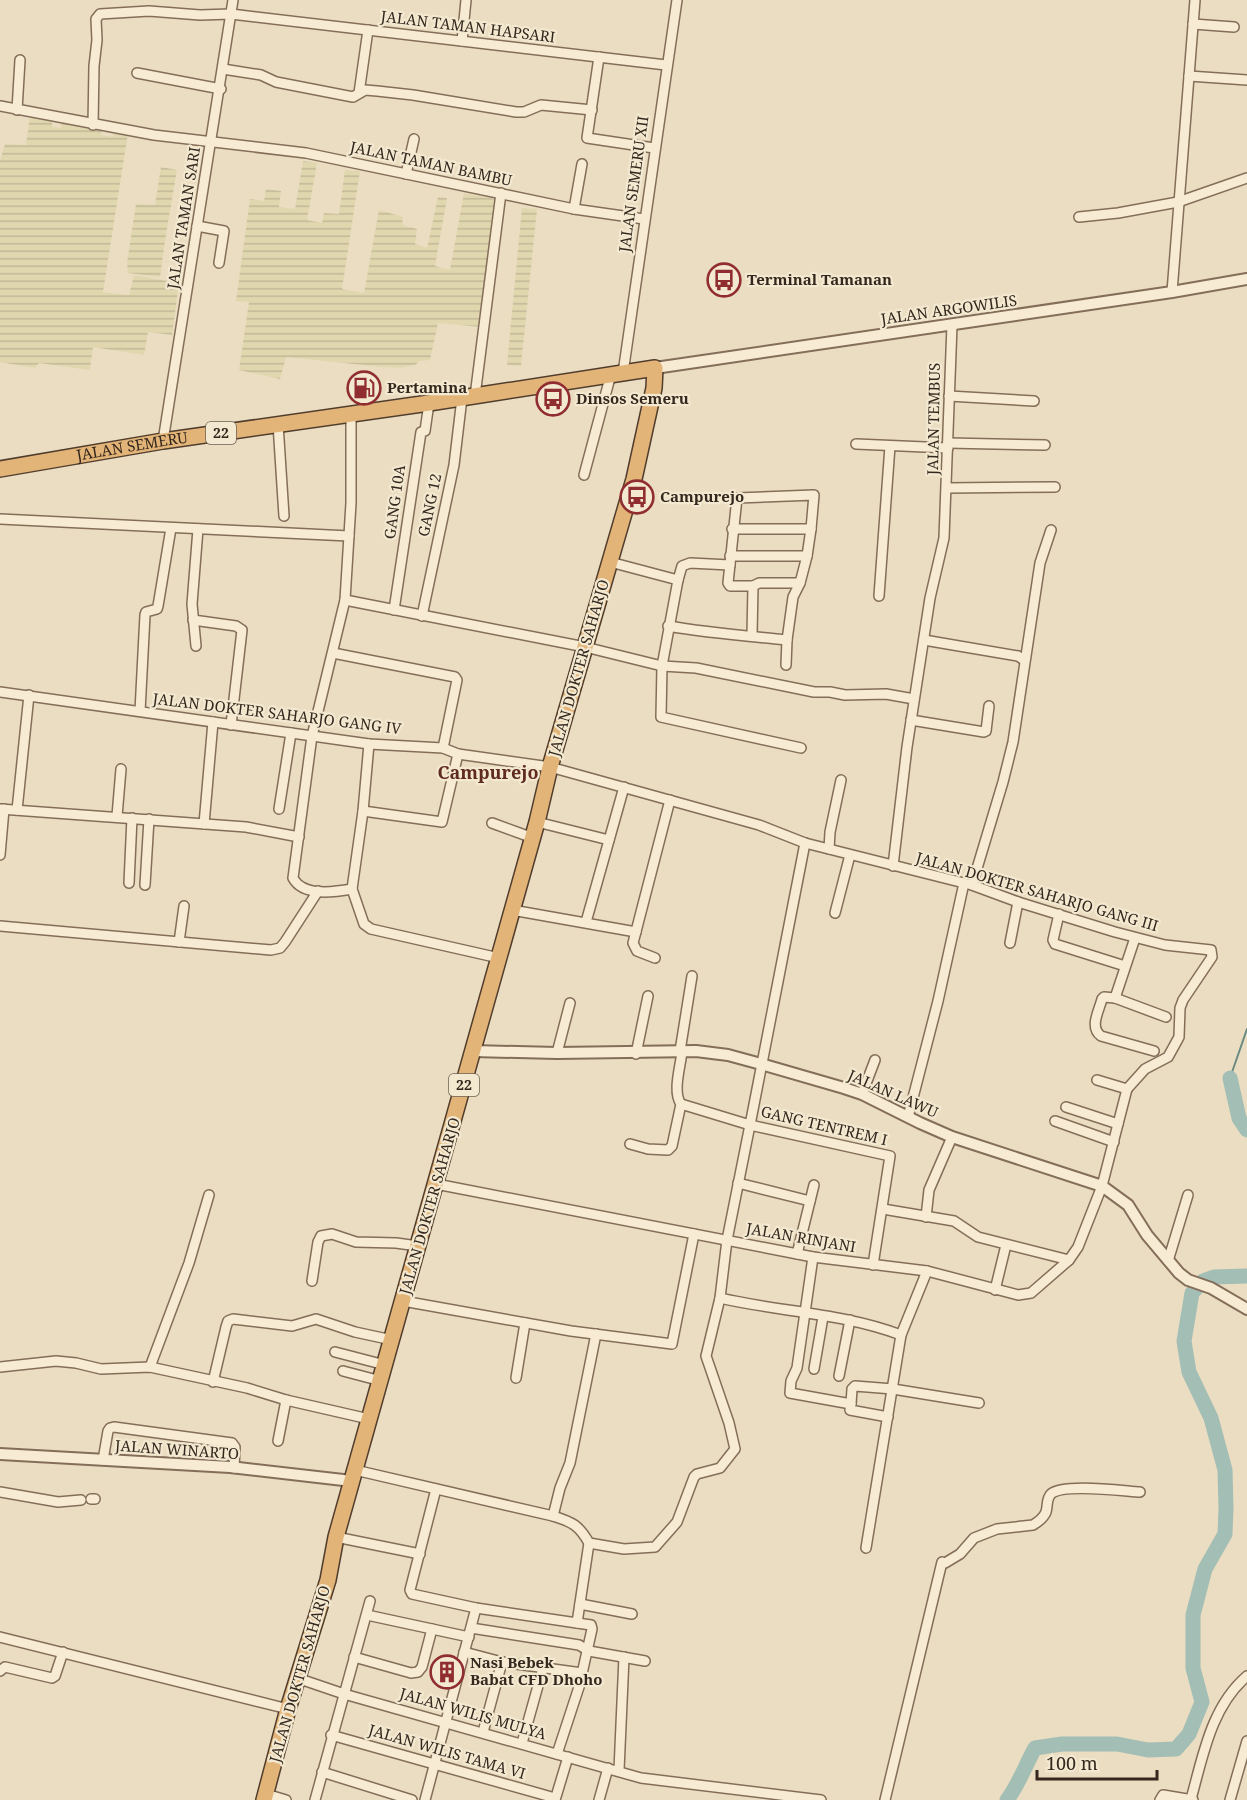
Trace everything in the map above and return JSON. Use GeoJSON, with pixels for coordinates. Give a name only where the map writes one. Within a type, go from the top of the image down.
{"type":"FeatureCollection","features":[{"type":"Feature","properties":{"kind":"highway","name":"JALAN SEMERU"},"geometry":{"type":"LineString","coordinates":[[0,469],[163,441],[351,415],[656,368]]}},
{"type":"Feature","properties":{"kind":"highway","name":"JALAN DOKTER SAHARJO"},"geometry":{"type":"LineString","coordinates":[[265,1797],[297,1678],[328,1580],[336,1537],[533,838],[550,767],[634,479],[654,388],[656,368]]}},
{"type":"Feature","properties":{"kind":"street","name":"JALAN TAMAN SARI"},"geometry":{"type":"LineString","coordinates":[[163,441],[233,0]]}},
{"type":"Feature","properties":{"kind":"street"},"geometry":{"type":"LineString","coordinates":[[462,41],[466,0]]}},
{"type":"Feature","properties":{"kind":"street","name":"JALAN SEMERU XII"},"geometry":{"type":"LineString","coordinates":[[584,475],[617,374],[644,219],[677,0]]}},
{"type":"Feature","properties":{"kind":"street"},"geometry":{"type":"LineString","coordinates":[[1172,292],[1195,0]]}},
{"type":"Feature","properties":{"kind":"street","name":"JALAN TAMAN HAPSARI"},"geometry":{"type":"LineString","coordinates":[[93,125],[97,16],[149,11],[200,15],[231,14],[666,65]]}},
{"type":"Feature","properties":{"kind":"street"},"geometry":{"type":"LineString","coordinates":[[1193,24],[1234,27]]}},
{"type":"Feature","properties":{"kind":"street"},"geometry":{"type":"LineString","coordinates":[[360,93],[368,30]]}},
{"type":"Feature","properties":{"kind":"street"},"geometry":{"type":"LineString","coordinates":[[599,57],[587,138],[654,148]]}},
{"type":"Feature","properties":{"kind":"street"},"geometry":{"type":"LineString","coordinates":[[17,110],[20,60]]}},
{"type":"Feature","properties":{"kind":"street"},"geometry":{"type":"LineString","coordinates":[[223,69],[261,75],[276,81],[353,98],[365,90],[413,95],[516,112],[524,112],[541,105],[592,110]]}},
{"type":"Feature","properties":{"kind":"street"},"geometry":{"type":"LineString","coordinates":[[137,74],[220,88]]}},
{"type":"Feature","properties":{"kind":"street"},"geometry":{"type":"LineString","coordinates":[[1189,76],[1247,80]]}},
{"type":"Feature","properties":{"kind":"street","name":"JALAN TAMAN BAMBU"},"geometry":{"type":"LineString","coordinates":[[0,106],[93,125],[211,143],[306,153],[574,209],[644,219]]}},
{"type":"Feature","properties":{"kind":"street"},"geometry":{"type":"LineString","coordinates":[[406,174],[414,139]]}},
{"type":"Feature","properties":{"kind":"street"},"geometry":{"type":"LineString","coordinates":[[574,209],[582,164]]}},
{"type":"Feature","properties":{"kind":"street"},"geometry":{"type":"LineString","coordinates":[[1079,217],[1118,213],[1178,201],[1247,178]]}},
{"type":"Feature","properties":{"kind":"street","name":"GANG 12"},"geometry":{"type":"LineString","coordinates":[[422,616],[469,397],[501,194]]}},
{"type":"Feature","properties":{"kind":"street"},"geometry":{"type":"LineString","coordinates":[[197,226],[224,231],[219,264]]}},
{"type":"Feature","properties":{"kind":"street","name":"JALAN ARGOWILIS"},"geometry":{"type":"LineString","coordinates":[[656,368],[1247,279]]}},
{"type":"Feature","properties":{"kind":"street","name":"JALAN TEMBUS"},"geometry":{"type":"LineString","coordinates":[[892,866],[910,720],[930,598],[944,538],[952,325]]}},
{"type":"Feature","properties":{"kind":"street"},"geometry":{"type":"LineString","coordinates":[[949,396],[1034,401]]}},
{"type":"Feature","properties":{"kind":"street","name":"GANG 10A"},"geometry":{"type":"LineString","coordinates":[[394,610],[421,432],[425,431],[429,403]]}},
{"type":"Feature","properties":{"kind":"street"},"geometry":{"type":"LineString","coordinates":[[351,415],[351,503],[345,600],[312,736],[293,878],[303,887],[318,891],[332,892],[352,889]]}},
{"type":"Feature","properties":{"kind":"street"},"geometry":{"type":"LineString","coordinates":[[278,424],[284,516]]}},
{"type":"Feature","properties":{"kind":"street"},"geometry":{"type":"LineString","coordinates":[[856,444],[890,446],[1045,445]]}},
{"type":"Feature","properties":{"kind":"street"},"geometry":{"type":"LineString","coordinates":[[879,596],[890,446]]}},
{"type":"Feature","properties":{"kind":"street"},"geometry":{"type":"LineString","coordinates":[[947,488],[1055,487]]}},
{"type":"Feature","properties":{"kind":"street"},"geometry":{"type":"LineString","coordinates":[[786,664],[792,601],[800,583],[807,556],[814,495],[737,498],[732,529],[730,586],[800,583]]}},
{"type":"Feature","properties":{"kind":"street"},"geometry":{"type":"LineString","coordinates":[[0,519],[349,536]]}},
{"type":"Feature","properties":{"kind":"street"},"geometry":{"type":"LineString","coordinates":[[140,711],[144,615],[146,612],[157,609],[158,606],[171,528]]}},
{"type":"Feature","properties":{"kind":"street"},"geometry":{"type":"LineString","coordinates":[[196,646],[192,604],[198,529]]}},
{"type":"Feature","properties":{"kind":"street"},"geometry":{"type":"LineString","coordinates":[[732,529],[811,529]]}},
{"type":"Feature","properties":{"kind":"street"},"geometry":{"type":"LineString","coordinates":[[908,1117],[968,884],[1004,782],[1013,742],[1040,563],[1051,530]]}},
{"type":"Feature","properties":{"kind":"street"},"geometry":{"type":"LineString","coordinates":[[801,748],[664,719],[660,714],[662,666],[668,626],[682,566],[690,563],[807,556]]}},
{"type":"Feature","properties":{"kind":"street"},"geometry":{"type":"LineString","coordinates":[[610,562],[678,580]]}},
{"type":"Feature","properties":{"kind":"street"},"geometry":{"type":"LineString","coordinates":[[752,635],[753,586]]}},
{"type":"Feature","properties":{"kind":"street"},"geometry":{"type":"LineString","coordinates":[[345,600],[585,647],[662,666],[696,668],[814,692],[845,695],[886,694],[914,699]]}},
{"type":"Feature","properties":{"kind":"street"},"geometry":{"type":"LineString","coordinates":[[194,620],[236,626],[242,630],[231,725]]}},
{"type":"Feature","properties":{"kind":"street"},"geometry":{"type":"LineString","coordinates":[[668,626],[714,634],[788,639]]}},
{"type":"Feature","properties":{"kind":"street"},"geometry":{"type":"LineString","coordinates":[[924,640],[1018,656],[1024,660]]}},
{"type":"Feature","properties":{"kind":"street"},"geometry":{"type":"LineString","coordinates":[[333,653],[455,677],[457,681],[443,748]]}},
{"type":"Feature","properties":{"kind":"street","name":"JALAN DOKTER SAHARJO GANG IV"},"geometry":{"type":"LineString","coordinates":[[0,692],[369,744],[443,748],[458,754],[550,767]]}},
{"type":"Feature","properties":{"kind":"street"},"geometry":{"type":"LineString","coordinates":[[17,810],[29,695]]}},
{"type":"Feature","properties":{"kind":"street"},"geometry":{"type":"LineString","coordinates":[[910,720],[984,732],[987,729],[989,706]]}},
{"type":"Feature","properties":{"kind":"street"},"geometry":{"type":"LineString","coordinates":[[204,824],[213,722]]}},
{"type":"Feature","properties":{"kind":"street"},"geometry":{"type":"LineString","coordinates":[[279,809],[291,733]]}},
{"type":"Feature","properties":{"kind":"street"},"geometry":{"type":"LineString","coordinates":[[369,744],[363,811],[352,889],[366,928],[499,958]]}},
{"type":"Feature","properties":{"kind":"street"},"geometry":{"type":"LineString","coordinates":[[363,811],[442,822],[458,754]]}},
{"type":"Feature","properties":{"kind":"street","name":"JALAN DOKTER SAHARJO GANG III"},"geometry":{"type":"LineString","coordinates":[[550,767],[759,825],[805,843],[968,884],[1018,902],[1136,938],[1165,945],[1211,950],[1213,953],[1180,1008],[1179,1037],[1168,1057],[1144,1069],[1127,1089]]}},
{"type":"Feature","properties":{"kind":"street"},"geometry":{"type":"LineString","coordinates":[[117,816],[121,769]]}},
{"type":"Feature","properties":{"kind":"street"},"geometry":{"type":"LineString","coordinates":[[829,849],[830,832],[841,780]]}},
{"type":"Feature","properties":{"kind":"street"},"geometry":{"type":"LineString","coordinates":[[586,922],[624,788]]}},
{"type":"Feature","properties":{"kind":"street"},"geometry":{"type":"LineString","coordinates":[[654,958],[634,948],[633,943],[670,800]]}},
{"type":"Feature","properties":{"kind":"street"},"geometry":{"type":"LineString","coordinates":[[0,855],[2,809],[260,828],[299,837]]}},
{"type":"Feature","properties":{"kind":"street"},"geometry":{"type":"LineString","coordinates":[[129,883],[132,818]]}},
{"type":"Feature","properties":{"kind":"street"},"geometry":{"type":"LineString","coordinates":[[145,885],[149,819]]}},
{"type":"Feature","properties":{"kind":"street"},"geometry":{"type":"LineString","coordinates":[[537,822],[609,840]]}},
{"type":"Feature","properties":{"kind":"street"},"geometry":{"type":"LineString","coordinates":[[492,823],[533,838]]}},
{"type":"Feature","properties":{"kind":"street"},"geometry":{"type":"LineString","coordinates":[[589,1543],[624,1549],[656,1547],[677,1522],[694,1477],[697,1474],[720,1468],[735,1449],[729,1423],[706,1356],[720,1298],[738,1183],[805,843]]}},
{"type":"Feature","properties":{"kind":"street"},"geometry":{"type":"LineString","coordinates":[[835,914],[850,855]]}},
{"type":"Feature","properties":{"kind":"street"},"geometry":{"type":"LineString","coordinates":[[0,926],[271,950],[279,948],[318,891]]}},
{"type":"Feature","properties":{"kind":"street"},"geometry":{"type":"LineString","coordinates":[[1010,943],[1018,902]]}},
{"type":"Feature","properties":{"kind":"street"},"geometry":{"type":"LineString","coordinates":[[179,942],[184,906]]}},
{"type":"Feature","properties":{"kind":"street"},"geometry":{"type":"LineString","coordinates":[[512,910],[636,932]]}},
{"type":"Feature","properties":{"kind":"street"},"geometry":{"type":"LineString","coordinates":[[1059,914],[1053,940],[1055,944],[1125,966]]}},
{"type":"Feature","properties":{"kind":"street"},"geometry":{"type":"LineString","coordinates":[[1115,998],[1136,938]]}},
{"type":"Feature","properties":{"kind":"street"},"geometry":{"type":"LineString","coordinates":[[692,975],[681,1051],[678,1100],[681,1104],[750,1125]]}},
{"type":"Feature","properties":{"kind":"street"},"geometry":{"type":"LineString","coordinates":[[636,1054],[648,996]]}},
{"type":"Feature","properties":{"kind":"street"},"geometry":{"type":"LineString","coordinates":[[1154,1051],[1101,1036],[1096,1032],[1094,1027],[1102,999],[1104,997],[1115,998],[1166,1017]]}},
{"type":"Feature","properties":{"kind":"street"},"geometry":{"type":"LineString","coordinates":[[557,1053],[570,1003]]}},
{"type":"Feature","properties":{"kind":"street","name":"JALAN LAWU"},"geometry":{"type":"LineString","coordinates":[[473,1051],[636,1054],[681,1051],[728,1055],[862,1094],[952,1137],[1102,1186],[1128,1205],[1179,1274],[1188,1280],[1211,1288],[1247,1309]]}},
{"type":"Feature","properties":{"kind":"street"},"geometry":{"type":"LineString","coordinates":[[862,1094],[875,1060]]}},
{"type":"Feature","properties":{"kind":"street"},"geometry":{"type":"LineString","coordinates":[[1097,1080],[1127,1089]]}},
{"type":"Feature","properties":{"kind":"street","name":"JALAN RINJANI"},"geometry":{"type":"LineString","coordinates":[[436,1184],[813,1257],[927,1271],[1018,1295],[1032,1293],[1069,1260],[1078,1247],[1102,1186],[1127,1089]]}},
{"type":"Feature","properties":{"kind":"street"},"geometry":{"type":"LineString","coordinates":[[630,1143],[648,1149],[668,1150],[672,1146],[681,1104]]}},
{"type":"Feature","properties":{"kind":"street"},"geometry":{"type":"LineString","coordinates":[[1066,1107],[1118,1124]]}},
{"type":"Feature","properties":{"kind":"street"},"geometry":{"type":"LineString","coordinates":[[1055,1121],[1114,1142]]}},
{"type":"Feature","properties":{"kind":"street","name":"GANG TENTREM I"},"geometry":{"type":"LineString","coordinates":[[750,1125],[888,1155],[891,1158],[873,1265]]}},
{"type":"Feature","properties":{"kind":"street"},"geometry":{"type":"LineString","coordinates":[[926,1217],[929,1190],[952,1137]]}},
{"type":"Feature","properties":{"kind":"street"},"geometry":{"type":"LineString","coordinates":[[738,1183],[810,1201]]}},
{"type":"Feature","properties":{"kind":"street"},"geometry":{"type":"LineString","coordinates":[[797,1254],[814,1185]]}},
{"type":"Feature","properties":{"kind":"street"},"geometry":{"type":"LineString","coordinates":[[150,1367],[189,1263],[209,1195]]}},
{"type":"Feature","properties":{"kind":"street"},"geometry":{"type":"LineString","coordinates":[[1168,1261],[1188,1195]]}},
{"type":"Feature","properties":{"kind":"street"},"geometry":{"type":"LineString","coordinates":[[883,1209],[954,1221],[978,1237],[1069,1260]]}},
{"type":"Feature","properties":{"kind":"street"},"geometry":{"type":"LineString","coordinates":[[312,1281],[318,1242],[321,1236],[327,1234],[356,1242],[418,1246]]}},
{"type":"Feature","properties":{"kind":"street"},"geometry":{"type":"LineString","coordinates":[[403,1301],[596,1335],[672,1344],[694,1234]]}},
{"type":"Feature","properties":{"kind":"street"},"geometry":{"type":"LineString","coordinates":[[995,1290],[1006,1245]]}},
{"type":"Feature","properties":{"kind":"street"},"geometry":{"type":"LineString","coordinates":[[813,1257],[797,1368],[791,1381],[790,1393],[850,1404]]}},
{"type":"Feature","properties":{"kind":"street"},"geometry":{"type":"LineString","coordinates":[[866,1548],[901,1335],[927,1271]]}},
{"type":"Feature","properties":{"kind":"street"},"geometry":{"type":"LineString","coordinates":[[720,1298],[875,1325],[901,1335]]}},
{"type":"Feature","properties":{"kind":"street"},"geometry":{"type":"LineString","coordinates":[[814,1370],[823,1317]]}},
{"type":"Feature","properties":{"kind":"street"},"geometry":{"type":"LineString","coordinates":[[213,1382],[225,1326],[233,1319],[292,1326],[316,1319],[355,1332],[392,1340]]}},
{"type":"Feature","properties":{"kind":"street"},"geometry":{"type":"LineString","coordinates":[[839,1376],[850,1320]]}},
{"type":"Feature","properties":{"kind":"street"},"geometry":{"type":"LineString","coordinates":[[516,1378],[525,1323]]}},
{"type":"Feature","properties":{"kind":"street"},"geometry":{"type":"LineString","coordinates":[[553,1516],[560,1488],[570,1463],[596,1335]]}},
{"type":"Feature","properties":{"kind":"street"},"geometry":{"type":"LineString","coordinates":[[335,1352],[385,1365]]}},
{"type":"Feature","properties":{"kind":"street"},"geometry":{"type":"LineString","coordinates":[[0,1367],[56,1361],[101,1369],[150,1367],[247,1388],[286,1400],[369,1419]]}},
{"type":"Feature","properties":{"kind":"street"},"geometry":{"type":"LineString","coordinates":[[343,1371],[381,1381]]}},
{"type":"Feature","properties":{"kind":"street"},"geometry":{"type":"LineString","coordinates":[[888,1417],[850,1410],[852,1389],[855,1386],[893,1389],[979,1403]]}},
{"type":"Feature","properties":{"kind":"street"},"geometry":{"type":"LineString","coordinates":[[278,1442],[286,1400]]}},
{"type":"Feature","properties":{"kind":"street"},"geometry":{"type":"LineString","coordinates":[[103,1460],[108,1431],[114,1427],[232,1443],[235,1447],[234,1468]]}},
{"type":"Feature","properties":{"kind":"street","name":"JALAN WINARTO"},"geometry":{"type":"LineString","coordinates":[[1,1456],[354,1476]]}},
{"type":"Feature","properties":{"kind":"street"},"geometry":{"type":"LineString","coordinates":[[354,1476],[436,1490],[570,1521],[582,1530],[589,1543],[577,1623]]}},
{"type":"Feature","properties":{"kind":"street"},"geometry":{"type":"LineString","coordinates":[[885,1800],[942,1562],[945,1563],[960,1554],[974,1539],[997,1529],[1033,1526],[1046,1512],[1047,1501],[1051,1493],[1061,1490],[1095,1488],[1140,1492]]}},
{"type":"Feature","properties":{"kind":"street"},"geometry":{"type":"LineString","coordinates":[[436,1490],[410,1590],[412,1594],[476,1608],[592,1627],[589,1651],[557,1754]]}},
{"type":"Feature","properties":{"kind":"street"},"geometry":{"type":"LineString","coordinates":[[0,1492],[58,1502],[89,1499]]}},
{"type":"Feature","properties":{"kind":"street"},"geometry":{"type":"LineString","coordinates":[[336,1537],[420,1554]]}},
{"type":"Feature","properties":{"kind":"street"},"geometry":{"type":"LineString","coordinates":[[315,1800],[331,1735],[370,1601]]}},
{"type":"Feature","properties":{"kind":"street"},"geometry":{"type":"LineString","coordinates":[[580,1604],[632,1614]]}},
{"type":"Feature","properties":{"kind":"street"},"geometry":{"type":"LineString","coordinates":[[424,1800],[476,1608]]}},
{"type":"Feature","properties":{"kind":"street"},"geometry":{"type":"LineString","coordinates":[[367,1615],[432,1629],[579,1645],[589,1651],[645,1661]]}},
{"type":"Feature","properties":{"kind":"street"},"geometry":{"type":"LineString","coordinates":[[354,1658],[411,1673],[418,1672],[422,1667],[432,1629]]}},
{"type":"Feature","properties":{"kind":"street"},"geometry":{"type":"LineString","coordinates":[[0,1636],[288,1709]]}},
{"type":"Feature","properties":{"kind":"street"},"geometry":{"type":"LineString","coordinates":[[0,1671],[5,1667],[52,1678],[55,1677],[63,1652]]}},
{"type":"Feature","properties":{"kind":"street"},"geometry":{"type":"LineString","coordinates":[[464,1652],[502,1662],[582,1673]]}},
{"type":"Feature","properties":{"kind":"street"},"geometry":{"type":"LineString","coordinates":[[619,1770],[624,1658]]}},
{"type":"Feature","properties":{"kind":"street"},"geometry":{"type":"LineString","coordinates":[[483,1732],[502,1662]]}},
{"type":"Feature","properties":{"kind":"street"},"geometry":{"type":"LineString","coordinates":[[522,1743],[543,1668]]}},
{"type":"Feature","properties":{"kind":"street"},"geometry":{"type":"LineString","coordinates":[[1160,1800],[1163,1795],[1192,1800],[1209,1732],[1236,1686],[1247,1676]]}},
{"type":"Feature","properties":{"kind":"street","name":"JALAN WILIS MULYA"},"geometry":{"type":"LineString","coordinates":[[297,1678],[344,1694],[641,1778],[821,1800]]}},
{"type":"Feature","properties":{"kind":"street","name":"JALAN WILIS TAMA VI"},"geometry":{"type":"LineString","coordinates":[[331,1735],[555,1799]]}},
{"type":"Feature","properties":{"kind":"street"},"geometry":{"type":"LineString","coordinates":[[1230,1800],[1247,1741]]}},
{"type":"Feature","properties":{"kind":"street"},"geometry":{"type":"LineString","coordinates":[[555,1799],[568,1757]]}},
{"type":"Feature","properties":{"kind":"street"},"geometry":{"type":"LineString","coordinates":[[599,1800],[608,1768]]}},
{"type":"Feature","properties":{"kind":"street"},"geometry":{"type":"LineString","coordinates":[[322,1772],[412,1800]]}},
{"type":"Feature","properties":{"kind":"street"},"geometry":{"type":"LineString","coordinates":[[1237,1779],[1247,1782]]}},
{"type":"Feature","properties":{"kind":"street"},"geometry":{"type":"LineString","coordinates":[[265,1797],[286,1800]]}},
{"type":"Feature","properties":{"kind":"shaded area"},"geometry":{"type":"Polygon","coordinates":[[[30,115],[52,120],[52,127],[61,128],[62,122],[102,130],[101,135],[113,137],[114,131],[128,133],[103,292],[129,295],[134,275],[179,283],[172,335],[148,332],[144,355],[93,347],[90,370],[39,363],[35,368],[0,362],[0,161],[5,144],[26,145],[30,115]]]}},
{"type":"Feature","properties":{"kind":"shaded area"},"geometry":{"type":"Polygon","coordinates":[[[303,161],[317,163],[307,220],[322,223],[324,213],[339,214],[345,170],[360,171],[342,289],[364,293],[379,210],[403,217],[402,225],[417,229],[415,244],[427,248],[438,197],[447,198],[435,266],[450,270],[464,193],[496,199],[481,327],[438,323],[430,360],[399,368],[286,357],[280,379],[239,370],[249,302],[236,301],[250,199],[264,201],[266,189],[281,191],[279,207],[295,209],[303,161]]]}},
{"type":"Feature","properties":{"kind":"shaded area"},"geometry":{"type":"Polygon","coordinates":[[[161,167],[177,170],[160,277],[128,273],[127,263],[136,204],[155,205],[161,167]]]}},
{"type":"Feature","properties":{"kind":"shaded area"},"geometry":{"type":"Polygon","coordinates":[[[522,208],[537,209],[521,366],[507,365],[522,208]]]}},
{"type":"Feature","properties":{"kind":"waterway"},"geometry":{"type":"LineString","coordinates":[[1230,1078],[1247,1029]]}},
{"type":"Feature","properties":{"kind":"waterway"},"geometry":{"type":"LineString","coordinates":[[1230,1078],[1239,1118],[1247,1130]]}},
{"type":"Feature","properties":{"kind":"waterway"},"geometry":{"type":"LineString","coordinates":[[1007,1800],[1035,1748],[1062,1744],[1117,1744],[1148,1750],[1176,1749],[1189,1734],[1202,1702],[1193,1668],[1193,1615],[1205,1569],[1225,1534],[1226,1508],[1225,1470],[1211,1418],[1189,1372],[1184,1341],[1192,1293],[1203,1281],[1214,1277],[1247,1276]]}},
{"type":"Feature","properties":{"kind":"place","name":"Terminal Tamanan"},"geometry":{"type":"Point","coordinates":[724,280]}},
{"type":"Feature","properties":{"kind":"place","name":"Pertamina"},"geometry":{"type":"Point","coordinates":[364,388]}},
{"type":"Feature","properties":{"kind":"place","name":"Dinsos Semeru"},"geometry":{"type":"Point","coordinates":[553,399]}},
{"type":"Feature","properties":{"kind":"place","name":"Campurejo"},"geometry":{"type":"Point","coordinates":[637,497]}},
{"type":"Feature","properties":{"kind":"place","name":"Nasi Bebek Babat CFD Dhoho"},"geometry":{"type":"Point","coordinates":[447,1672]}},
{"type":"Feature","properties":{"kind":"district","name":"Campurejo"},"geometry":{"type":"Point","coordinates":[488,773]}}]}
